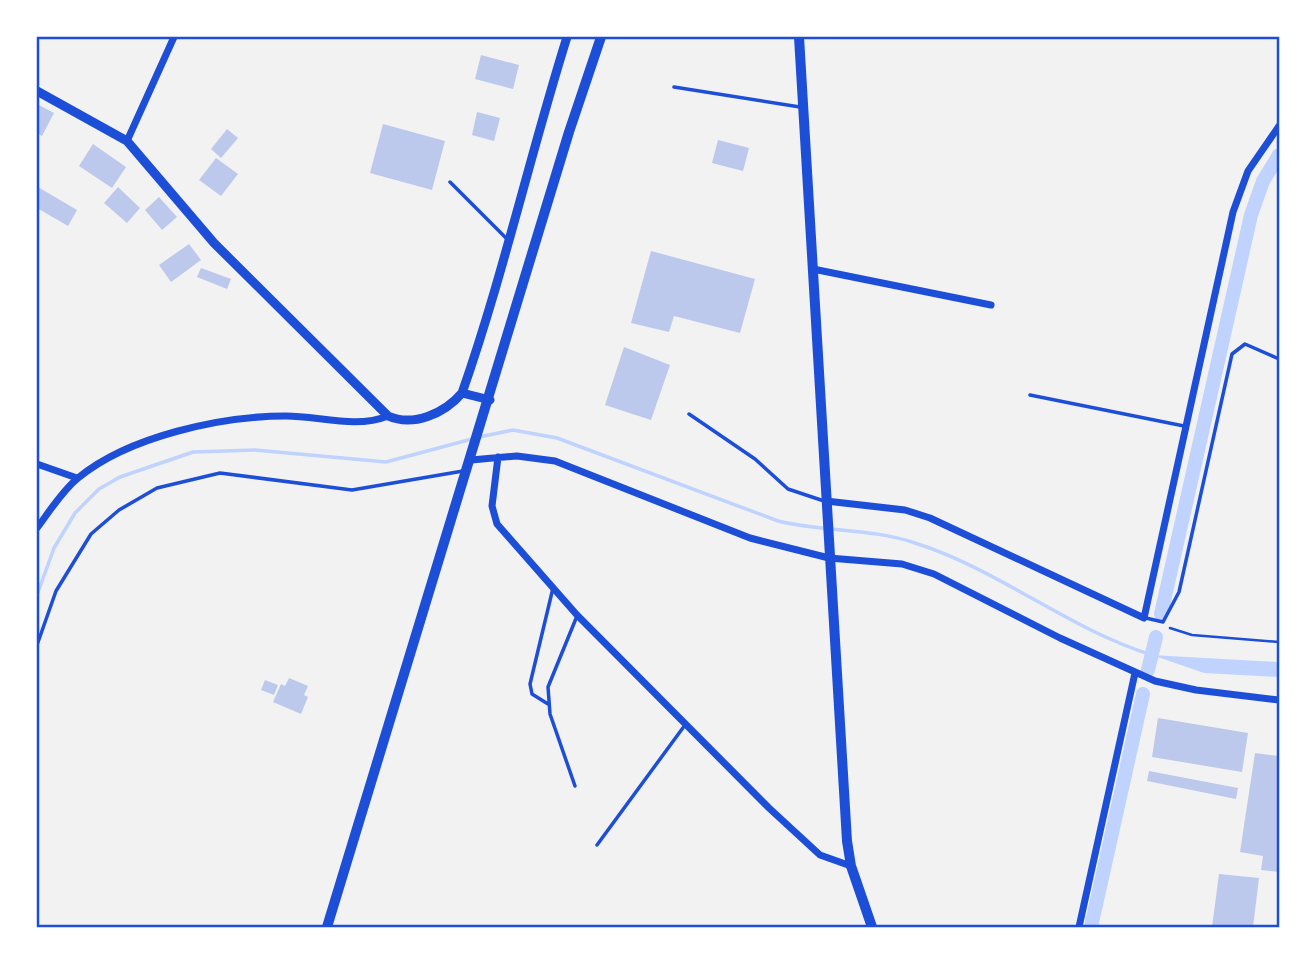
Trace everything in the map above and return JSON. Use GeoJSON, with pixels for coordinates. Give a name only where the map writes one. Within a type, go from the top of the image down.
{"type":"FeatureCollection","features":[{"type":"Feature","properties":{"kind":"main road"},"geometry":{"type":"LineString","coordinates":[[327,927],[490,400],[569,132],[601,37]]}},
{"type":"Feature","properties":{"kind":"main road"},"geometry":{"type":"LineString","coordinates":[[799,37],[850,866],[872,927]]}},
{"type":"Feature","properties":{"kind":"street"},"geometry":{"type":"LineString","coordinates":[[127,141],[174,37]]}},
{"type":"Feature","properties":{"kind":"street"},"geometry":{"type":"LineString","coordinates":[[37,528],[77,478],[164,435],[219,421],[286,416],[363,423],[387,416],[416,421],[450,404],[462,393],[495,293],[567,37]]}},
{"type":"Feature","properties":{"kind":"street"},"geometry":{"type":"LineString","coordinates":[[37,91],[127,141],[214,243],[387,416]]}},
{"type":"Feature","properties":{"kind":"street"},"geometry":{"type":"LineString","coordinates":[[826,501],[905,510],[930,518],[1144,618],[1233,212],[1248,171],[1279,126]]}},
{"type":"Feature","properties":{"kind":"street"},"geometry":{"type":"LineString","coordinates":[[813,269],[991,305]]}},
{"type":"Feature","properties":{"kind":"street"},"geometry":{"type":"LineString","coordinates":[[462,393],[490,400]]}},
{"type":"Feature","properties":{"kind":"street"},"geometry":{"type":"LineString","coordinates":[[498,457],[492,506],[494,518],[577,615],[820,855],[850,866]]}},
{"type":"Feature","properties":{"kind":"street"},"geometry":{"type":"LineString","coordinates":[[471,461],[498,457],[538,458],[566,464],[750,538],[902,564],[934,574],[1135,673],[1182,688],[1279,700]]}},
{"type":"Feature","properties":{"kind":"street"},"geometry":{"type":"LineString","coordinates":[[37,464],[77,478]]}},
{"type":"Feature","properties":{"kind":"street"},"geometry":{"type":"LineString","coordinates":[[1079,927],[1135,673]]}},
{"type":"Feature","properties":{"kind":"lane"},"geometry":{"type":"LineString","coordinates":[[674,87],[802,107]]}},
{"type":"Feature","properties":{"kind":"lane"},"geometry":{"type":"LineString","coordinates":[[450,181],[508,240]]}},
{"type":"Feature","properties":{"kind":"lane"},"geometry":{"type":"LineString","coordinates":[[1144,618],[1161,624],[1172,610],[1179,592],[1232,355],[1245,344],[1279,359]]}},
{"type":"Feature","properties":{"kind":"lane"},"geometry":{"type":"LineString","coordinates":[[1031,396],[1186,426]]}},
{"type":"Feature","properties":{"kind":"lane"},"geometry":{"type":"LineString","coordinates":[[689,414],[755,459],[788,489],[826,501]]}},
{"type":"Feature","properties":{"kind":"lane"},"geometry":{"type":"LineString","coordinates":[[37,645],[56,591],[71,562],[92,534],[119,510],[156,488],[220,473],[352,490],[471,461]]}},
{"type":"Feature","properties":{"kind":"lane"},"geometry":{"type":"LineString","coordinates":[[548,704],[532,694],[530,684],[554,587]]}},
{"type":"Feature","properties":{"kind":"lane"},"geometry":{"type":"LineString","coordinates":[[575,786],[548,704],[553,668],[577,615]]}},
{"type":"Feature","properties":{"kind":"lane"},"geometry":{"type":"LineString","coordinates":[[597,845],[686,724]]}},
{"type":"Feature","properties":{"kind":"path"},"geometry":{"type":"LineString","coordinates":[[1161,624],[1182,634],[1279,642]]}},
{"type":"Feature","properties":{"kind":"water"},"geometry":{"type":"Polygon","coordinates":[[[1152,655],[1278,662],[1279,677],[1204,673],[1152,655]]]}},
{"type":"Feature","properties":{"kind":"building"},"geometry":{"type":"Polygon","coordinates":[[[481,55],[519,65],[513,89],[475,79],[481,55]]]}},
{"type":"Feature","properties":{"kind":"building"},"geometry":{"type":"Polygon","coordinates":[[[37,104],[54,113],[42,136],[37,133],[37,104]]]}},
{"type":"Feature","properties":{"kind":"building"},"geometry":{"type":"Polygon","coordinates":[[[477,112],[500,118],[494,141],[472,135],[477,112]]]}},
{"type":"Feature","properties":{"kind":"building"},"geometry":{"type":"Polygon","coordinates":[[[383,124],[445,141],[432,190],[370,173],[383,124]]]}},
{"type":"Feature","properties":{"kind":"building"},"geometry":{"type":"Polygon","coordinates":[[[227,129],[238,138],[221,158],[211,149],[227,129]]]}},
{"type":"Feature","properties":{"kind":"building"},"geometry":{"type":"Polygon","coordinates":[[[718,140],[749,148],[743,171],[712,163],[718,140]]]}},
{"type":"Feature","properties":{"kind":"building"},"geometry":{"type":"Polygon","coordinates":[[[93,144],[126,167],[112,188],[79,166],[93,144]]]}},
{"type":"Feature","properties":{"kind":"building"},"geometry":{"type":"Polygon","coordinates":[[[216,158],[238,174],[221,196],[199,180],[216,158]]]}},
{"type":"Feature","properties":{"kind":"building"},"geometry":{"type":"Polygon","coordinates":[[[38,187],[77,210],[68,226],[37,208],[38,187]]]}},
{"type":"Feature","properties":{"kind":"building"},"geometry":{"type":"Polygon","coordinates":[[[118,187],[140,208],[127,223],[104,203],[118,187]]]}},
{"type":"Feature","properties":{"kind":"building"},"geometry":{"type":"Polygon","coordinates":[[[159,197],[177,217],[162,230],[145,210],[159,197]]]}},
{"type":"Feature","properties":{"kind":"building"},"geometry":{"type":"Polygon","coordinates":[[[189,244],[201,260],[171,282],[159,265],[189,244]]]}},
{"type":"Feature","properties":{"kind":"building"},"geometry":{"type":"Polygon","coordinates":[[[651,251],[755,279],[740,333],[674,316],[669,332],[631,323],[651,251]]]}},
{"type":"Feature","properties":{"kind":"building"},"geometry":{"type":"Polygon","coordinates":[[[201,268],[231,279],[227,289],[197,277],[201,268]]]}},
{"type":"Feature","properties":{"kind":"building"},"geometry":{"type":"Polygon","coordinates":[[[624,347],[670,365],[651,420],[605,405],[624,347]]]}},
{"type":"Feature","properties":{"kind":"building"},"geometry":{"type":"Polygon","coordinates":[[[289,678],[308,686],[304,695],[308,697],[301,714],[273,702],[281,684],[285,686],[289,678]]]}},
{"type":"Feature","properties":{"kind":"building"},"geometry":{"type":"Polygon","coordinates":[[[265,680],[278,685],[274,695],[261,690],[265,680]]]}},
{"type":"Feature","properties":{"kind":"building"},"geometry":{"type":"Polygon","coordinates":[[[1158,718],[1248,733],[1242,772],[1152,757],[1158,718]]]}},
{"type":"Feature","properties":{"kind":"building"},"geometry":{"type":"Polygon","coordinates":[[[1255,753],[1279,756],[1279,872],[1261,870],[1263,856],[1240,852],[1255,753]]]}},
{"type":"Feature","properties":{"kind":"building"},"geometry":{"type":"Polygon","coordinates":[[[1149,771],[1238,788],[1236,799],[1147,781],[1149,771]]]}},
{"type":"Feature","properties":{"kind":"building"},"geometry":{"type":"Polygon","coordinates":[[[1219,874],[1259,878],[1253,927],[1212,927],[1219,874]]]}},
{"type":"Feature","properties":{"kind":"waterway"},"geometry":{"type":"LineString","coordinates":[[1161,614],[1251,215],[1263,181],[1279,155]]}},
{"type":"Feature","properties":{"kind":"waterway"},"geometry":{"type":"LineString","coordinates":[[479,437],[513,430],[557,438],[778,521],[881,535],[915,543],[975,568],[1091,630],[1152,655]]}},
{"type":"Feature","properties":{"kind":"waterway"},"geometry":{"type":"LineString","coordinates":[[37,595],[54,548],[75,513],[99,489],[120,477],[193,452],[255,450],[386,462],[472,439]]}},
{"type":"Feature","properties":{"kind":"waterway"},"geometry":{"type":"LineString","coordinates":[[1148,670],[1156,637]]}},
{"type":"Feature","properties":{"kind":"waterway"},"geometry":{"type":"LineString","coordinates":[[1091,927],[1143,694]]}}]}
